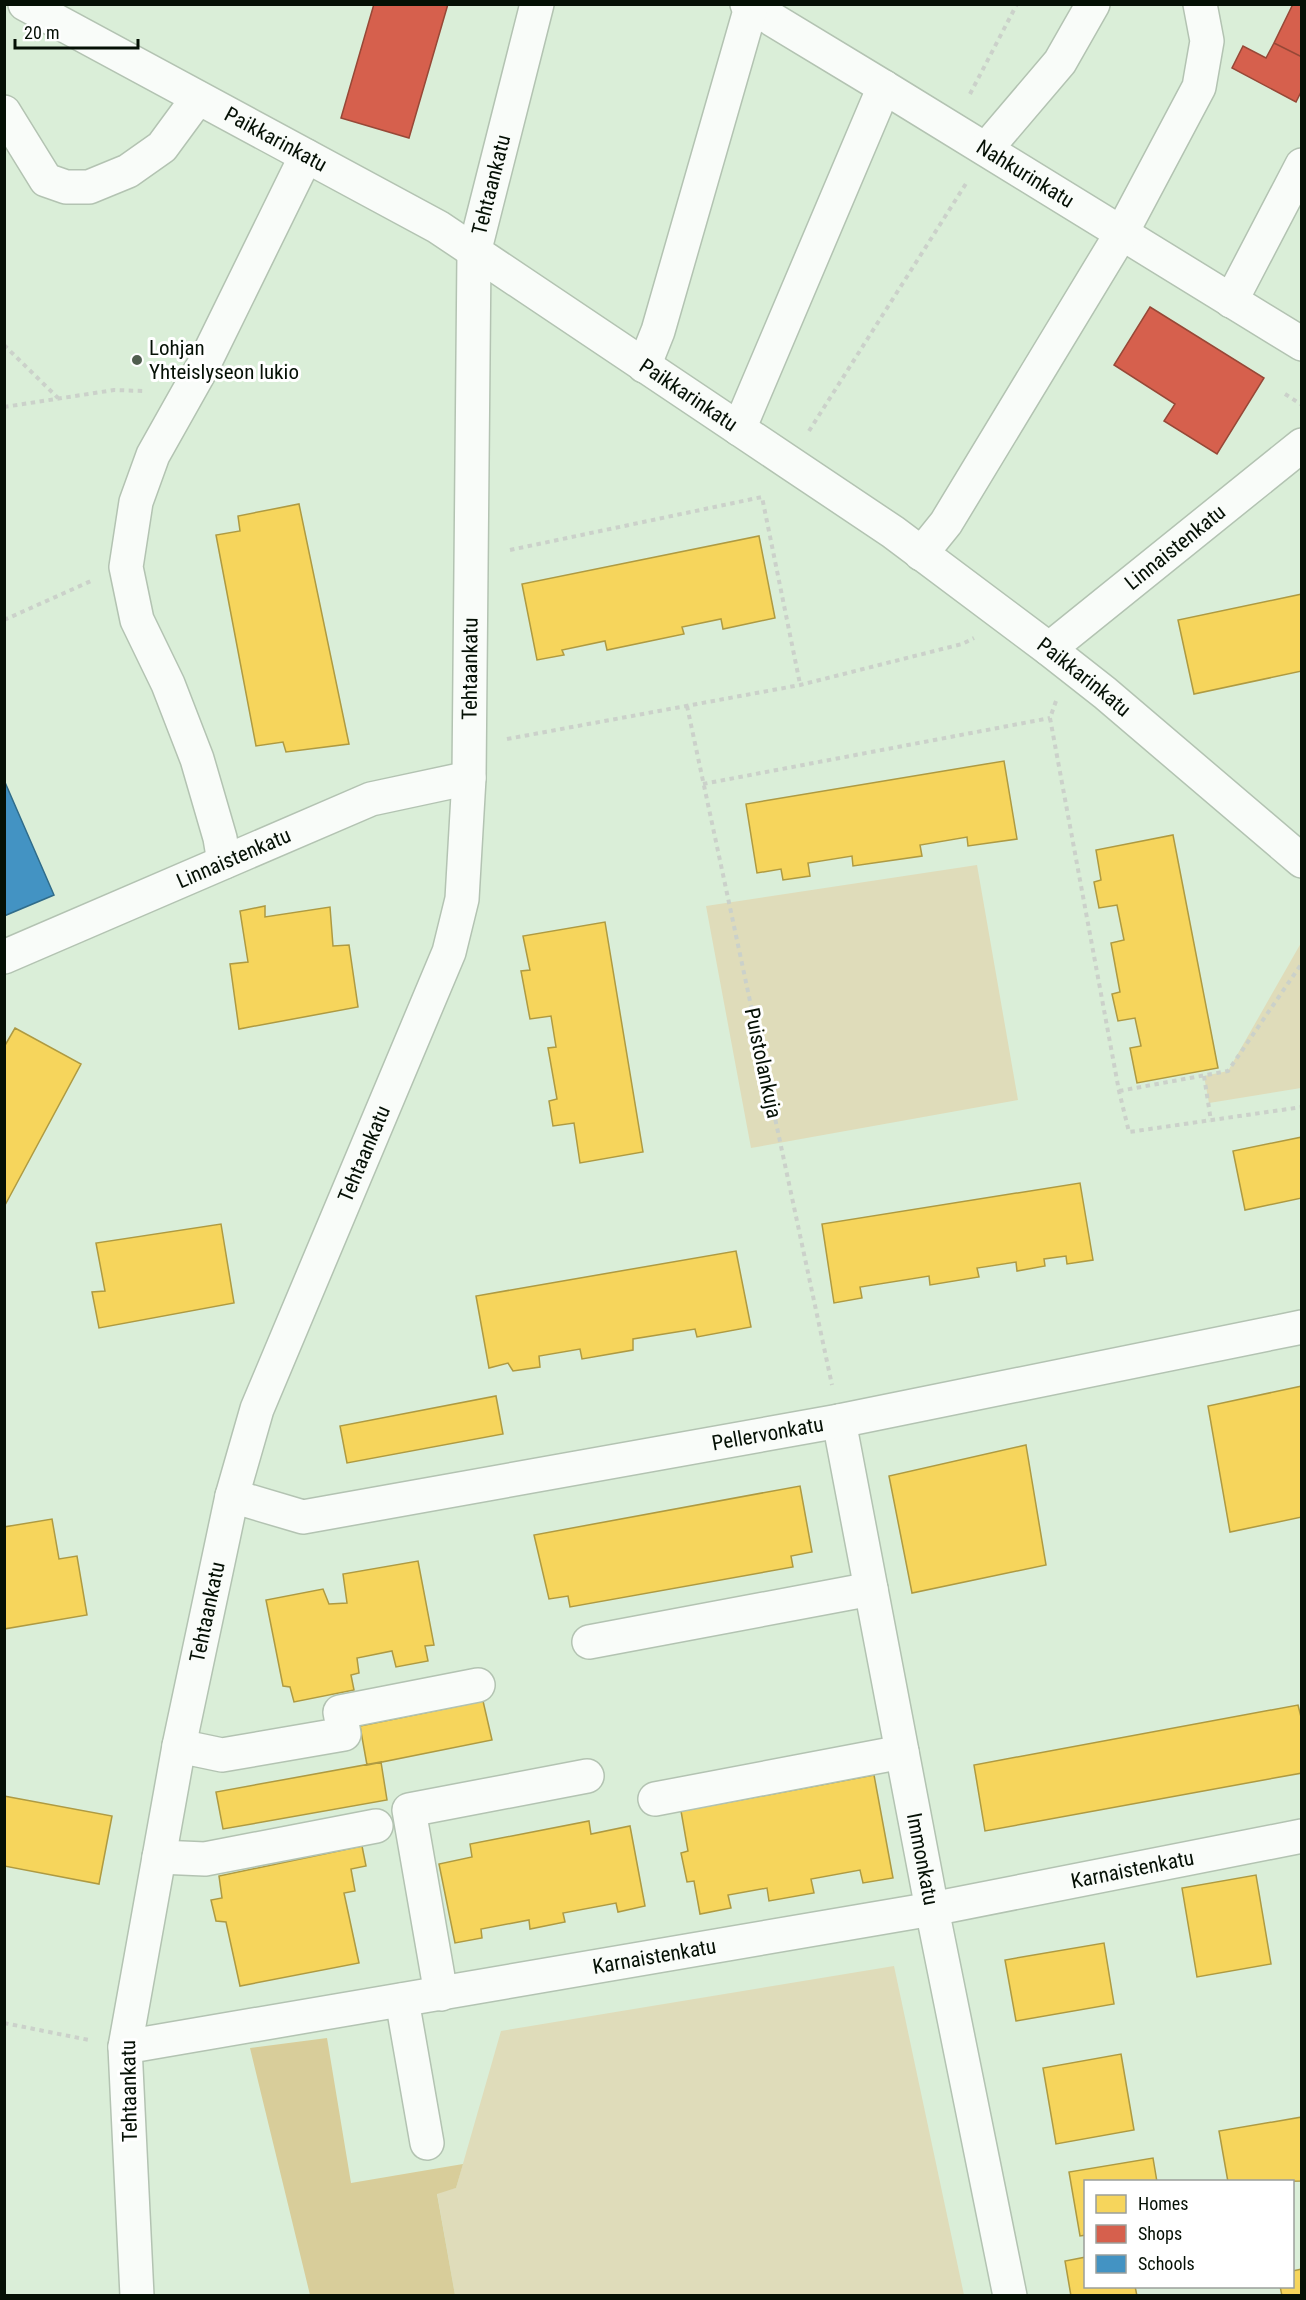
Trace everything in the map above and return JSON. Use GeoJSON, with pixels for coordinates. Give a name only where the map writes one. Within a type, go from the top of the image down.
{"type":"FeatureCollection","features":[{"type":"Feature","properties":{"kind":"street"},"geometry":{"type":"LineString","coordinates":[[4,18],[11,4]]}},
{"type":"Feature","properties":{"kind":"street","name":"Paikkarinkatu"},"geometry":{"type":"LineString","coordinates":[[25,4],[438,227],[893,532],[1105,693],[1302,861]]}},
{"type":"Feature","properties":{"kind":"street","name":"Tehtaankatu"},"geometry":{"type":"LineString","coordinates":[[137,2295],[125,2047],[179,1746],[232,1496],[257,1409],[449,952],[462,899],[470,746],[474,253],[537,4]]}},
{"type":"Feature","properties":{"kind":"street"},"geometry":{"type":"LineString","coordinates":[[979,161],[1060,62],[1092,4]]}},
{"type":"Feature","properties":{"kind":"street"},"geometry":{"type":"LineString","coordinates":[[921,554],[946,523],[1121,234],[1199,87],[1207,40],[1200,4]]}},
{"type":"Feature","properties":{"kind":"street"},"geometry":{"type":"LineString","coordinates":[[644,366],[658,331],[749,6]]}},
{"type":"Feature","properties":{"kind":"street","name":"Nahkurinkatu"},"geometry":{"type":"LineString","coordinates":[[749,6],[884,87],[979,161],[1121,234],[1302,344]]}},
{"type":"Feature","properties":{"kind":"street"},"geometry":{"type":"LineString","coordinates":[[739,429],[884,87]]}},
{"type":"Feature","properties":{"kind":"street"},"geometry":{"type":"LineString","coordinates":[[4,112],[46,180],[66,187],[89,187],[128,171],[162,147],[198,98]]}},
{"type":"Feature","properties":{"kind":"street"},"geometry":{"type":"LineString","coordinates":[[224,862],[220,838],[197,759],[168,684],[137,620],[126,567],[136,502],[153,455],[203,366],[306,156]]}},
{"type":"Feature","properties":{"kind":"street"},"geometry":{"type":"LineString","coordinates":[[1231,301],[1302,165]]}},
{"type":"Feature","properties":{"kind":"street","name":"Linnaistenkatu"},"geometry":{"type":"LineString","coordinates":[[1049,649],[1302,445]]}},
{"type":"Feature","properties":{"kind":"street","name":"Linnaistenkatu"},"geometry":{"type":"LineString","coordinates":[[4,957],[371,799],[469,778]]}},
{"type":"Feature","properties":{"kind":"street","name":"Pellervonkatu"},"geometry":{"type":"LineString","coordinates":[[232,1496],[303,1516],[839,1421],[1302,1327]]}},
{"type":"Feature","properties":{"kind":"street","name":"Immonkatu"},"geometry":{"type":"LineString","coordinates":[[839,1421],[932,1909],[1010,2295]]}},
{"type":"Feature","properties":{"kind":"street"},"geometry":{"type":"LineString","coordinates":[[589,1642],[871,1589]]}},
{"type":"Feature","properties":{"kind":"street"},"geometry":{"type":"LineString","coordinates":[[179,1746],[222,1755],[344,1734],[340,1712],[478,1686]]}},
{"type":"Feature","properties":{"kind":"street"},"geometry":{"type":"LineString","coordinates":[[654,1799],[902,1752]]}},
{"type":"Feature","properties":{"kind":"street"},"geometry":{"type":"LineString","coordinates":[[441,1994],[409,1810],[587,1776]]}},
{"type":"Feature","properties":{"kind":"street"},"geometry":{"type":"LineString","coordinates":[[159,1857],[205,1859],[376,1826]]}},
{"type":"Feature","properties":{"kind":"street","name":"Karnaistenkatu"},"geometry":{"type":"LineString","coordinates":[[125,2047],[932,1909],[1302,1836]]}},
{"type":"Feature","properties":{"kind":"street"},"geometry":{"type":"LineString","coordinates":[[402,2000],[427,2143]]}},
{"type":"Feature","properties":{"kind":"path"},"geometry":{"type":"LineString","coordinates":[[803,439],[979,161]]}},
{"type":"Feature","properties":{"kind":"path"},"geometry":{"type":"LineString","coordinates":[[4,345],[58,399]]}},
{"type":"Feature","properties":{"kind":"path"},"geometry":{"type":"LineString","coordinates":[[4,407],[114,390],[187,393]]}},
{"type":"Feature","properties":{"kind":"path"},"geometry":{"type":"LineString","coordinates":[[1285,394],[1302,405]]}},
{"type":"Feature","properties":{"kind":"path"},"geometry":{"type":"LineString","coordinates":[[471,558],[762,498],[800,685]]}},
{"type":"Feature","properties":{"kind":"path"},"geometry":{"type":"LineString","coordinates":[[4,620],[65,591],[126,567]]}},
{"type":"Feature","properties":{"kind":"path"},"geometry":{"type":"LineString","coordinates":[[470,746],[800,685],[962,644],[980,636]]}},
{"type":"Feature","properties":{"kind":"path"},"geometry":{"type":"LineString","coordinates":[[1058,697],[1050,718],[1119,1091],[1129,1132],[1302,1107]]}},
{"type":"Feature","properties":{"kind":"path","name":"Puistolankuja"},"geometry":{"type":"LineString","coordinates":[[687,705],[839,1421]]}},
{"type":"Feature","properties":{"kind":"path"},"geometry":{"type":"LineString","coordinates":[[703,784],[1050,718]]}},
{"type":"Feature","properties":{"kind":"path"},"geometry":{"type":"LineString","coordinates":[[1119,1091],[1228,1071],[1302,963]]}},
{"type":"Feature","properties":{"kind":"path"},"geometry":{"type":"LineString","coordinates":[[1204,1076],[1211,1121]]}},
{"type":"Feature","properties":{"kind":"path"},"geometry":{"type":"LineString","coordinates":[[4,2023],[125,2047]]}},
{"type":"Feature","properties":{"kind":"shaded area"},"geometry":{"type":"Polygon","coordinates":[[[977,865],[1018,1100],[751,1148],[706,906],[977,865]]]}},
{"type":"Feature","properties":{"kind":"shaded area"},"geometry":{"type":"Polygon","coordinates":[[[1301,943],[1301,1088],[1209,1103],[1204,1076],[1228,1071],[1301,943]]]}},
{"type":"Feature","properties":{"kind":"shaded area"},"geometry":{"type":"Polygon","coordinates":[[[894,1966],[964,2295],[455,2295],[437,2193],[456,2188],[501,2031],[894,1966]]]}},
{"type":"Feature","properties":{"kind":"shaded area"},"geometry":{"type":"Polygon","coordinates":[[[327,2038],[351,2183],[463,2164],[456,2188],[437,2194],[455,2295],[310,2295],[250,2048],[327,2038]]]}},
{"type":"Feature","properties":{"kind":"building: Homes"},"geometry":{"type":"Polygon","coordinates":[[[299,504],[349,744],[286,752],[283,742],[256,746],[216,535],[240,531],[238,516],[299,504]]]}},
{"type":"Feature","properties":{"kind":"building: Homes"},"geometry":{"type":"Polygon","coordinates":[[[759,536],[775,618],[723,629],[721,619],[682,627],[684,634],[607,650],[605,641],[562,650],[564,655],[537,660],[522,584],[759,536]]]}},
{"type":"Feature","properties":{"kind":"building: Homes"},"geometry":{"type":"Polygon","coordinates":[[[1302,594],[1302,671],[1194,694],[1178,620],[1302,594]]]}},
{"type":"Feature","properties":{"kind":"building: Homes"},"geometry":{"type":"Polygon","coordinates":[[[1004,761],[1017,839],[968,846],[967,837],[920,845],[922,856],[853,866],[852,856],[808,863],[810,876],[783,880],[781,869],[757,873],[746,804],[1004,761]]]}},
{"type":"Feature","properties":{"kind":"building: Homes"},"geometry":{"type":"Polygon","coordinates":[[[1173,835],[1218,1068],[1137,1083],[1130,1048],[1141,1046],[1135,1018],[1118,1021],[1112,994],[1120,992],[1111,943],[1124,940],[1117,905],[1099,908],[1094,882],[1101,880],[1096,850],[1173,835]]]}},
{"type":"Feature","properties":{"kind":"building: Homes"},"geometry":{"type":"Polygon","coordinates":[[[265,906],[265,917],[330,907],[333,946],[349,945],[358,1007],[239,1029],[230,964],[248,962],[240,911],[265,906]]]}},
{"type":"Feature","properties":{"kind":"building: Homes"},"geometry":{"type":"Polygon","coordinates":[[[605,922],[643,1152],[580,1163],[574,1123],[553,1126],[549,1101],[557,1099],[548,1048],[556,1047],[551,1016],[530,1019],[521,971],[530,970],[523,936],[605,922]]]}},
{"type":"Feature","properties":{"kind":"building: Homes"},"geometry":{"type":"Polygon","coordinates":[[[15,1028],[81,1064],[4,1207],[4,1047],[15,1028]]]}},
{"type":"Feature","properties":{"kind":"building: Homes"},"geometry":{"type":"Polygon","coordinates":[[[1302,1137],[1302,1198],[1245,1210],[1233,1151],[1302,1137]]]}},
{"type":"Feature","properties":{"kind":"building: Homes"},"geometry":{"type":"Polygon","coordinates":[[[1080,1183],[1093,1260],[1067,1264],[1066,1256],[1044,1259],[1045,1266],[1017,1271],[1016,1262],[977,1268],[979,1277],[930,1285],[929,1276],[860,1287],[862,1298],[834,1303],[822,1224],[1080,1183]]]}},
{"type":"Feature","properties":{"kind":"building: Homes"},"geometry":{"type":"Polygon","coordinates":[[[221,1224],[234,1303],[99,1328],[92,1292],[105,1291],[96,1243],[221,1224]]]}},
{"type":"Feature","properties":{"kind":"building: Homes"},"geometry":{"type":"Polygon","coordinates":[[[736,1251],[751,1327],[697,1337],[695,1329],[633,1339],[633,1350],[582,1359],[580,1349],[539,1356],[540,1367],[513,1371],[508,1363],[489,1368],[476,1296],[736,1251]]]}},
{"type":"Feature","properties":{"kind":"building: Homes"},"geometry":{"type":"Polygon","coordinates":[[[1302,1386],[1302,1517],[1230,1532],[1208,1406],[1302,1386]]]}},
{"type":"Feature","properties":{"kind":"building: Homes"},"geometry":{"type":"Polygon","coordinates":[[[496,1396],[503,1434],[347,1463],[340,1426],[496,1396]]]}},
{"type":"Feature","properties":{"kind":"building: Homes"},"geometry":{"type":"Polygon","coordinates":[[[1026,1445],[1046,1565],[912,1593],[889,1476],[1026,1445]]]}},
{"type":"Feature","properties":{"kind":"building: Homes"},"geometry":{"type":"Polygon","coordinates":[[[800,1486],[812,1552],[791,1556],[793,1567],[570,1607],[568,1596],[549,1599],[534,1535],[800,1486]]]}},
{"type":"Feature","properties":{"kind":"building: Homes"},"geometry":{"type":"Polygon","coordinates":[[[52,1519],[59,1559],[77,1556],[87,1615],[4,1629],[4,1527],[52,1519]]]}},
{"type":"Feature","properties":{"kind":"building: Homes"},"geometry":{"type":"Polygon","coordinates":[[[418,1561],[434,1645],[425,1646],[428,1661],[396,1667],[392,1651],[357,1658],[359,1673],[351,1675],[354,1690],[294,1702],[290,1687],[283,1686],[266,1600],[323,1589],[329,1604],[347,1603],[343,1574],[418,1561]]]}},
{"type":"Feature","properties":{"kind":"building: Homes"},"geometry":{"type":"Polygon","coordinates":[[[483,1701],[492,1740],[367,1765],[360,1726],[483,1701]]]}},
{"type":"Feature","properties":{"kind":"building: Homes"},"geometry":{"type":"Polygon","coordinates":[[[1298,1705],[1302,1721],[1302,1773],[985,1831],[974,1765],[1298,1705]]]}},
{"type":"Feature","properties":{"kind":"building: Homes"},"geometry":{"type":"Polygon","coordinates":[[[381,1762],[387,1800],[223,1829],[216,1792],[381,1762]]]}},
{"type":"Feature","properties":{"kind":"building: Homes"},"geometry":{"type":"Polygon","coordinates":[[[874,1775],[893,1878],[863,1883],[860,1870],[811,1879],[814,1893],[769,1901],[767,1888],[728,1895],[731,1908],[700,1914],[694,1881],[687,1882],[681,1853],[688,1851],[681,1811],[874,1775]]]}},
{"type":"Feature","properties":{"kind":"building: Homes"},"geometry":{"type":"Polygon","coordinates":[[[4,1796],[112,1816],[99,1884],[4,1866],[4,1796]]]}},
{"type":"Feature","properties":{"kind":"building: Homes"},"geometry":{"type":"Polygon","coordinates":[[[589,1821],[591,1834],[630,1826],[645,1906],[618,1912],[616,1903],[563,1913],[565,1922],[530,1929],[529,1920],[481,1929],[482,1938],[455,1943],[439,1864],[472,1857],[470,1844],[589,1821]]]}},
{"type":"Feature","properties":{"kind":"building: Homes"},"geometry":{"type":"Polygon","coordinates":[[[362,1846],[366,1866],[351,1869],[355,1891],[344,1893],[359,1963],[240,1986],[226,1922],[216,1921],[211,1900],[222,1898],[219,1876],[362,1846]]]}},
{"type":"Feature","properties":{"kind":"building: Homes"},"geometry":{"type":"Polygon","coordinates":[[[1256,1875],[1271,1964],[1197,1977],[1182,1888],[1256,1875]]]}},
{"type":"Feature","properties":{"kind":"building: Homes"},"geometry":{"type":"Polygon","coordinates":[[[1104,1943],[1114,2004],[1016,2021],[1005,1960],[1104,1943]]]}},
{"type":"Feature","properties":{"kind":"building: Homes"},"geometry":{"type":"Polygon","coordinates":[[[1121,2054],[1134,2130],[1056,2144],[1043,2068],[1121,2054]]]}},
{"type":"Feature","properties":{"kind":"building: Homes"},"geometry":{"type":"Polygon","coordinates":[[[1302,2117],[1302,2181],[1228,2180],[1219,2131],[1302,2117]]]}},
{"type":"Feature","properties":{"kind":"building: Homes"},"geometry":{"type":"Polygon","coordinates":[[[1153,2158],[1157,2180],[1084,2180],[1084,2235],[1080,2236],[1069,2172],[1153,2158]]]}},
{"type":"Feature","properties":{"kind":"building: Homes"},"geometry":{"type":"Polygon","coordinates":[[[1084,2257],[1084,2288],[1135,2288],[1137,2296],[1071,2296],[1065,2261],[1084,2257]]]}},
{"type":"Feature","properties":{"kind":"building: Homes"},"geometry":{"type":"Polygon","coordinates":[[[1302,2269],[1302,2296],[1282,2296],[1280,2288],[1294,2288],[1294,2271],[1302,2269]]]}},
{"type":"Feature","properties":{"kind":"building: Shops"},"geometry":{"type":"Polygon","coordinates":[[[374,4],[448,4],[409,138],[341,118],[374,4]]]}},
{"type":"Feature","properties":{"kind":"building: Shops"},"geometry":{"type":"Polygon","coordinates":[[[1293,4],[1302,4],[1302,57],[1274,43],[1293,4]]]}},
{"type":"Feature","properties":{"kind":"building: Shops"},"geometry":{"type":"Polygon","coordinates":[[[1274,43],[1302,57],[1302,90],[1296,102],[1232,68],[1243,46],[1266,58],[1274,43]]]}},
{"type":"Feature","properties":{"kind":"building: Shops"},"geometry":{"type":"Polygon","coordinates":[[[1150,307],[1264,378],[1217,454],[1164,421],[1175,404],[1114,365],[1150,307]]]}},
{"type":"Feature","properties":{"kind":"building: Schools"},"geometry":{"type":"Polygon","coordinates":[[[4,780],[54,895],[4,916],[4,780]]]}},
{"type":"Feature","properties":{"kind":"place","name":"Lohjan Yhteislyseon lukio"},"geometry":{"type":"Point","coordinates":[137,360]}}]}
